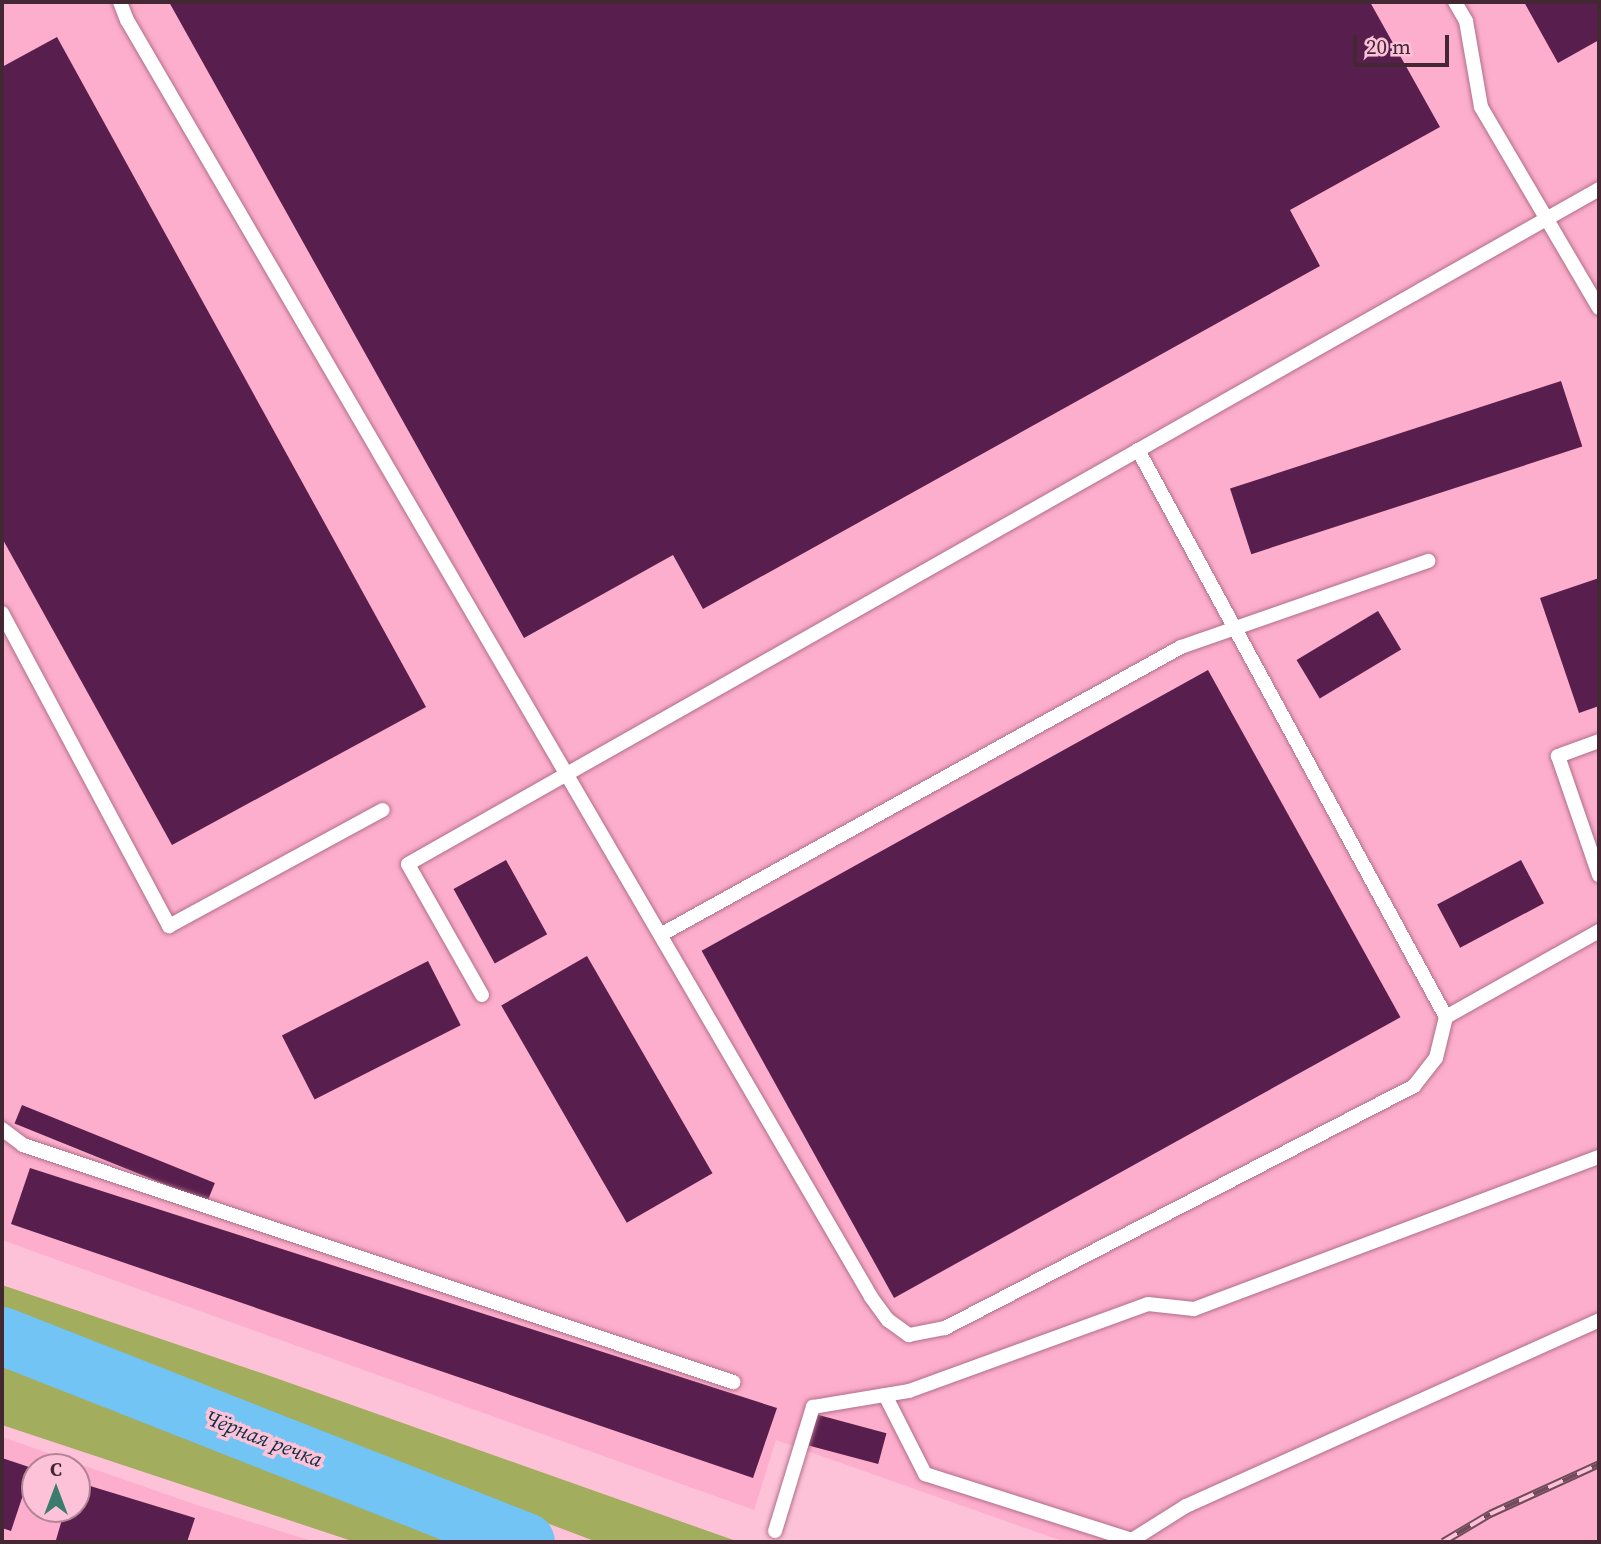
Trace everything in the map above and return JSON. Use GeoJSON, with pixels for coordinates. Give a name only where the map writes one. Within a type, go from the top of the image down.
{"type":"FeatureCollection","features":[{"type":"Feature","properties":{"kind":"lane"},"geometry":{"type":"LineString","coordinates":[[120,2],[134,32],[569,773],[871,1297],[888,1320],[909,1335],[945,1328],[1413,1086],[1436,1058],[1446,1017],[1232,630],[1138,450]]}},
{"type":"Feature","properties":{"kind":"lane"},"geometry":{"type":"LineString","coordinates":[[1455,2],[1466,21],[1481,107],[1599,308]]}},
{"type":"Feature","properties":{"kind":"lane"},"geometry":{"type":"LineString","coordinates":[[482,995],[408,864],[1599,189]]}},
{"type":"Feature","properties":{"kind":"lane"},"geometry":{"type":"LineString","coordinates":[[662,934],[1181,647],[1428,561]]}},
{"type":"Feature","properties":{"kind":"lane"},"geometry":{"type":"LineString","coordinates":[[2,613],[169,926],[383,810]]}},
{"type":"Feature","properties":{"kind":"lane"},"geometry":{"type":"LineString","coordinates":[[1599,741],[1558,756],[1599,875]]}},
{"type":"Feature","properties":{"kind":"lane"},"geometry":{"type":"LineString","coordinates":[[1446,1017],[1599,931]]}},
{"type":"Feature","properties":{"kind":"lane"},"geometry":{"type":"LineString","coordinates":[[2,1129],[23,1145],[733,1382]]}},
{"type":"Feature","properties":{"kind":"lane"},"geometry":{"type":"LineString","coordinates":[[775,1531],[813,1407],[909,1391],[1148,1304],[1195,1310],[1599,1157]]}},
{"type":"Feature","properties":{"kind":"lane"},"geometry":{"type":"LineString","coordinates":[[885,1395],[925,1474],[1132,1540],[1186,1506],[1599,1320]]}},
{"type":"Feature","properties":{"kind":"shaded area"},"geometry":{"type":"Polygon","coordinates":[[[2,2],[1599,2],[1599,1542],[1065,1542],[776,1440],[754,1510],[2,1240],[2,2]]]}},
{"type":"Feature","properties":{"kind":"shaded area"},"geometry":{"type":"Polygon","coordinates":[[[2,1437],[48,1453],[21,1453],[21,1523],[91,1523],[91,1468],[315,1542],[2,1542],[2,1437]]]}},
{"type":"Feature","properties":{"kind":"green space"},"geometry":{"type":"Polygon","coordinates":[[[2,1285],[273,1377],[739,1542],[597,1542],[2,1317],[2,1285]]]}},
{"type":"Feature","properties":{"kind":"green space"},"geometry":{"type":"Polygon","coordinates":[[[2,1348],[509,1542],[355,1542],[2,1425],[2,1348]]]}},
{"type":"Feature","properties":{"kind":"building"},"geometry":{"type":"Polygon","coordinates":[[[169,2],[1370,2],[1440,127],[1290,210],[1320,266],[703,609],[673,555],[524,638],[169,2]]]}},
{"type":"Feature","properties":{"kind":"building"},"geometry":{"type":"Polygon","coordinates":[[[1524,2],[1599,2],[1599,40],[1558,63],[1524,2]]]}},
{"type":"Feature","properties":{"kind":"building"},"geometry":{"type":"Polygon","coordinates":[[[57,37],[426,707],[172,845],[2,538],[2,67],[57,37]]]}},
{"type":"Feature","properties":{"kind":"building"},"geometry":{"type":"Polygon","coordinates":[[[1561,381],[1582,447],[1251,554],[1230,489],[1561,381]]]}},
{"type":"Feature","properties":{"kind":"building"},"geometry":{"type":"Polygon","coordinates":[[[1599,578],[1599,706],[1579,713],[1540,598],[1599,578]]]}},
{"type":"Feature","properties":{"kind":"building"},"geometry":{"type":"Polygon","coordinates":[[[1378,611],[1401,650],[1320,699],[1297,660],[1378,611]]]}},
{"type":"Feature","properties":{"kind":"building"},"geometry":{"type":"Polygon","coordinates":[[[1208,670],[1400,1017],[894,1298],[702,951],[1208,670]]]}},
{"type":"Feature","properties":{"kind":"building"},"geometry":{"type":"Polygon","coordinates":[[[506,860],[547,934],[495,963],[454,889],[506,860]]]}},
{"type":"Feature","properties":{"kind":"building"},"geometry":{"type":"Polygon","coordinates":[[[1521,860],[1544,903],[1460,948],[1437,905],[1521,860]]]}},
{"type":"Feature","properties":{"kind":"building"},"geometry":{"type":"Polygon","coordinates":[[[587,956],[712,1173],[627,1223],[501,1006],[587,956]]]}},
{"type":"Feature","properties":{"kind":"building"},"geometry":{"type":"Polygon","coordinates":[[[428,961],[461,1025],[315,1100],[282,1035],[428,961]]]}},
{"type":"Feature","properties":{"kind":"building"},"geometry":{"type":"Polygon","coordinates":[[[22,1105],[215,1183],[207,1201],[15,1124],[22,1105]]]}},
{"type":"Feature","properties":{"kind":"building"},"geometry":{"type":"Polygon","coordinates":[[[30,1168],[777,1408],[753,1478],[11,1224],[30,1168]]]}},
{"type":"Feature","properties":{"kind":"building"},"geometry":{"type":"Polygon","coordinates":[[[815,1414],[886,1433],[878,1464],[807,1445],[815,1414]]]}},
{"type":"Feature","properties":{"kind":"building"},"geometry":{"type":"Polygon","coordinates":[[[2,1458],[21,1464],[21,1501],[11,1531],[2,1528],[2,1458]]]}},
{"type":"Feature","properties":{"kind":"building"},"geometry":{"type":"Polygon","coordinates":[[[91,1486],[195,1518],[187,1542],[56,1540],[61,1523],[91,1523],[91,1486]]]}},
{"type":"Feature","properties":{"kind":"waterway","name":"Чёрная речка"},"geometry":{"type":"LineString","coordinates":[[2,1336],[526,1542]]}},
{"type":"Feature","properties":{"kind":"railway"},"geometry":{"type":"LineString","coordinates":[[1443,1542],[1490,1514],[1599,1464]]}}]}
